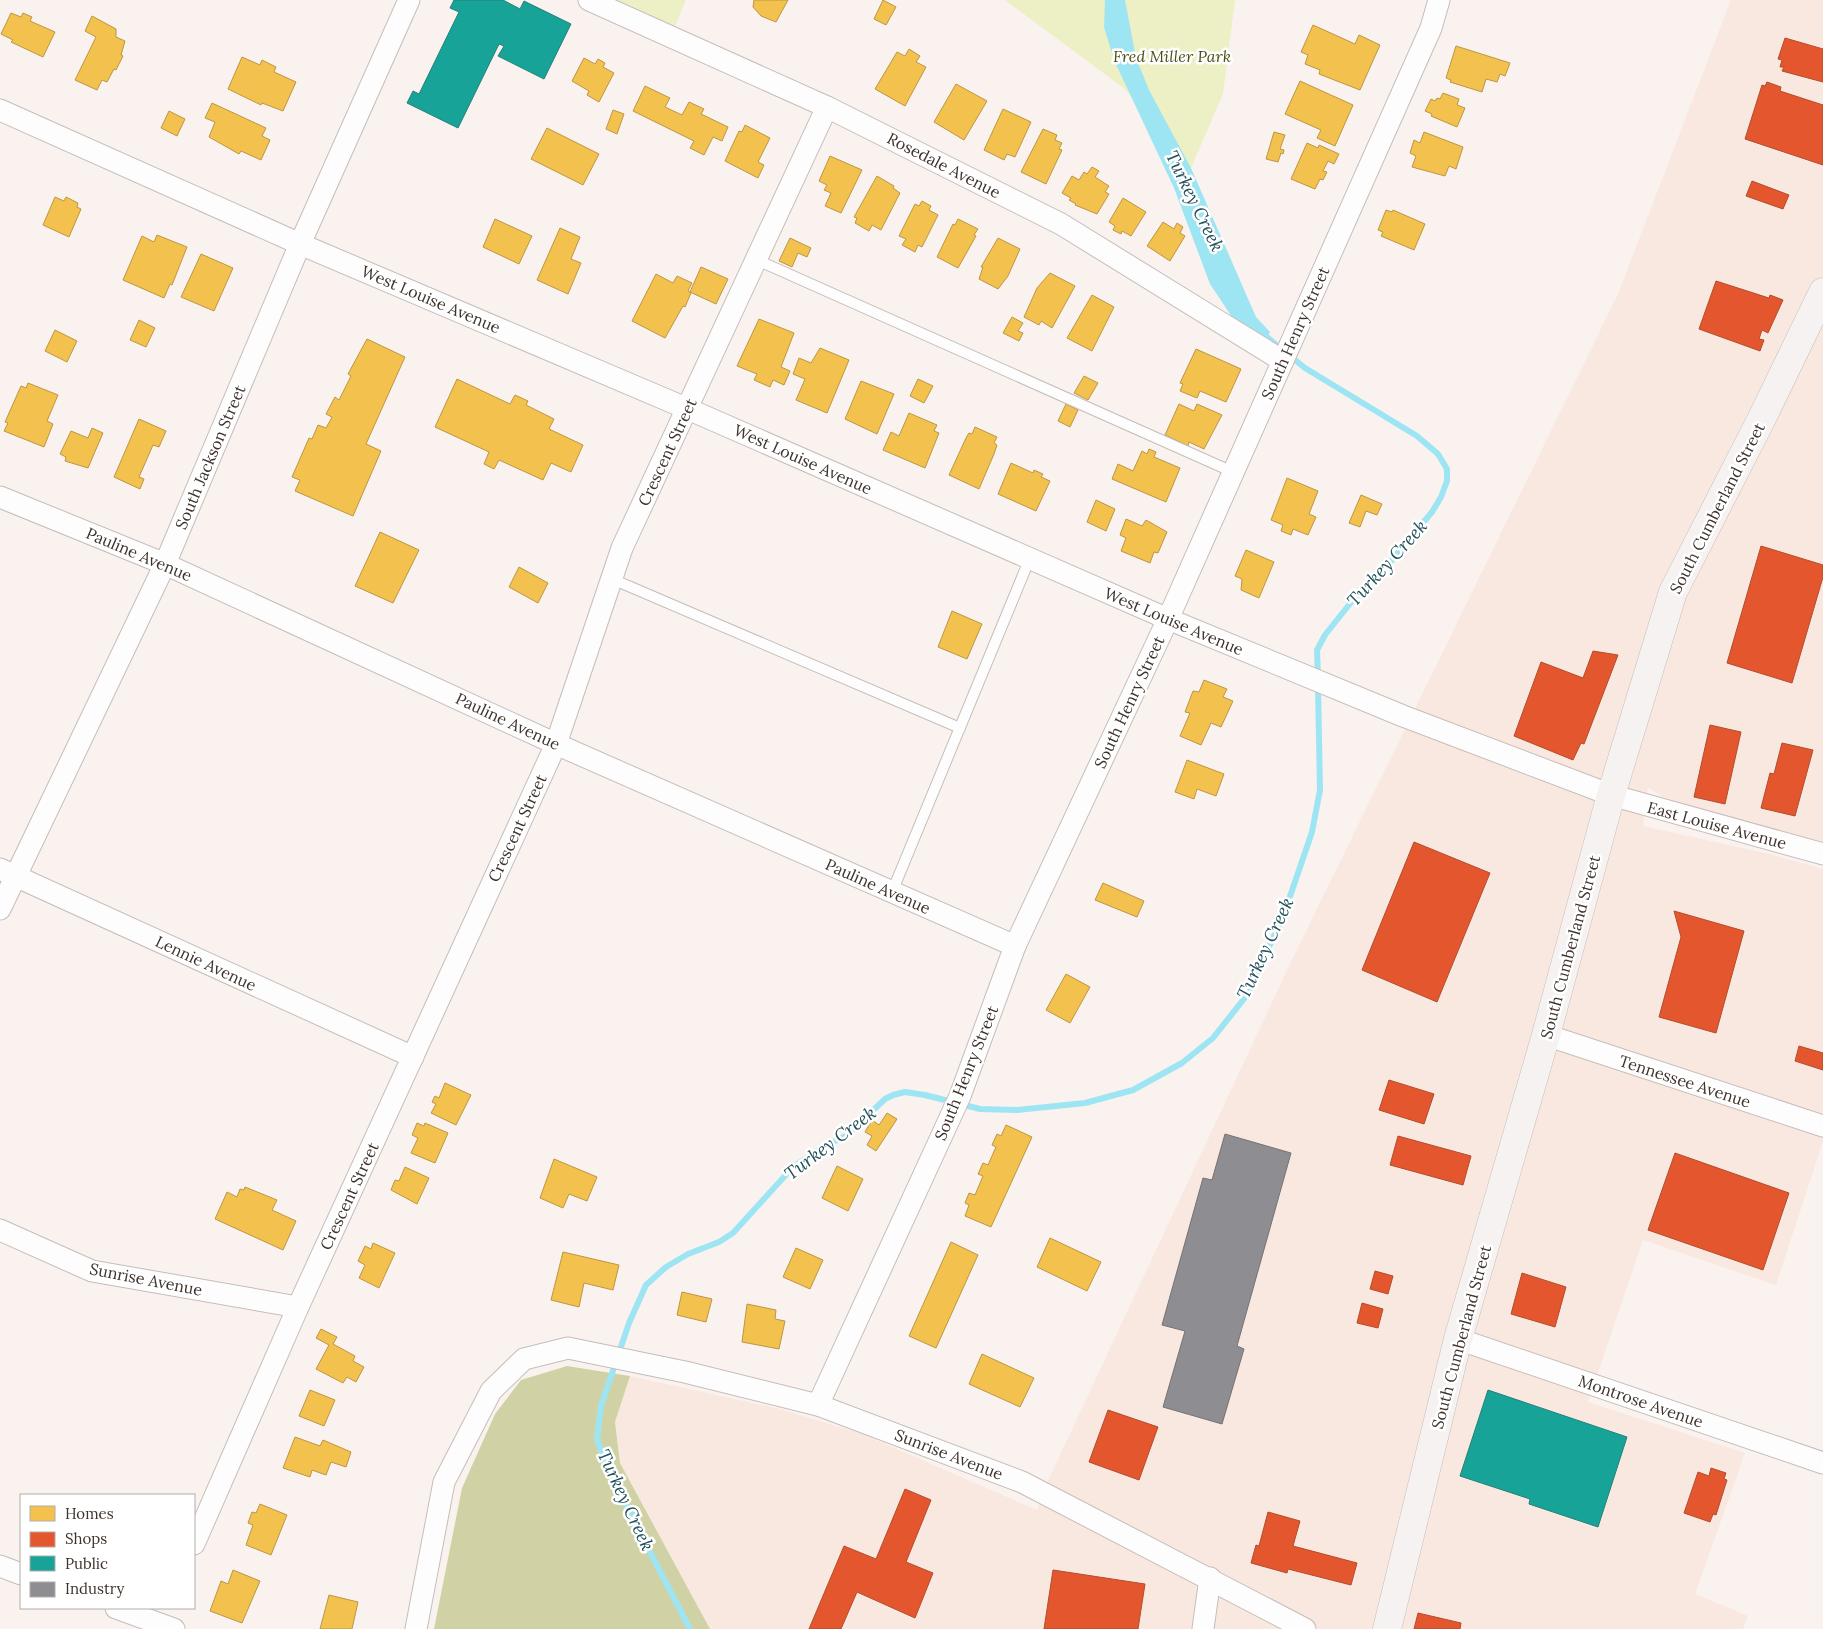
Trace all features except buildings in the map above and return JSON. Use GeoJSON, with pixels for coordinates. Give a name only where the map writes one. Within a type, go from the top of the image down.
{"type":"FeatureCollection","features":[{"type":"Feature","properties":{"kind":"main road","name":"South Cumberland Street"},"geometry":{"type":"LineString","coordinates":[[1387,1629],[1458,1339],[1546,1036],[1611,795],[1673,592],[1761,420],[1823,292]]}},
{"type":"Feature","properties":{"kind":"street","name":"South Jackson Street"},"geometry":{"type":"LineString","coordinates":[[0,909],[7,872],[165,564],[300,244],[409,0]]}},
{"type":"Feature","properties":{"kind":"street","name":"Rosedale Avenue"},"geometry":{"type":"LineString","coordinates":[[588,0],[827,107],[1061,224],[1283,361]]}},
{"type":"Feature","properties":{"kind":"street","name":"South Henry Street"},"geometry":{"type":"LineString","coordinates":[[818,1404],[960,1096],[1015,946],[1168,619],[1234,472],[1430,28],[1439,0]]}},
{"type":"Feature","properties":{"kind":"street","name":"Crescent Street"},"geometry":{"type":"LineString","coordinates":[[195,1542],[298,1307],[556,744],[622,548],[827,107]]}},
{"type":"Feature","properties":{"kind":"street","name":"West Louise Avenue"},"geometry":{"type":"LineString","coordinates":[[0,110],[300,244],[688,409],[1168,619],[1403,716],[1611,795]]}},
{"type":"Feature","properties":{"kind":"street","name":"Pauline Avenue"},"geometry":{"type":"LineString","coordinates":[[0,497],[165,564],[556,744],[1015,946]]}},
{"type":"Feature","properties":{"kind":"street","name":"East Louise Avenue"},"geometry":{"type":"LineString","coordinates":[[1611,795],[1823,854]]}},
{"type":"Feature","properties":{"kind":"street","name":"Lennie Avenue"},"geometry":{"type":"LineString","coordinates":[[7,872],[413,1057]]}},
{"type":"Feature","properties":{"kind":"street","name":"Tennessee Avenue"},"geometry":{"type":"LineString","coordinates":[[1546,1036],[1823,1126]]}},
{"type":"Feature","properties":{"kind":"street","name":"Sunrise Avenue"},"geometry":{"type":"LineString","coordinates":[[0,1230],[92,1271],[298,1307]]}},
{"type":"Feature","properties":{"kind":"street","name":"Montrose Avenue"},"geometry":{"type":"LineString","coordinates":[[1458,1339],[1823,1464]]}},
{"type":"Feature","properties":{"kind":"street","name":"Sunrise Avenue"},"geometry":{"type":"LineString","coordinates":[[416,1629],[444,1482],[490,1391],[524,1359],[568,1348],[685,1372],[818,1404],[1022,1482],[1306,1629]]}},
{"type":"Feature","properties":{"kind":"street"},"geometry":{"type":"LineString","coordinates":[[0,1566],[20,1574]]}},
{"type":"Feature","properties":{"kind":"street"},"geometry":{"type":"LineString","coordinates":[[1203,1629],[1210,1578]]}},
{"type":"Feature","properties":{"kind":"street"},"geometry":{"type":"LineString","coordinates":[[120,1609],[166,1620]]}},
{"type":"Feature","properties":{"kind":"lane"},"geometry":{"type":"LineString","coordinates":[[757,260],[1234,472]]}},
{"type":"Feature","properties":{"kind":"lane"},"geometry":{"type":"LineString","coordinates":[[892,892],[1030,558]]}},
{"type":"Feature","properties":{"kind":"lane"},"geometry":{"type":"LineString","coordinates":[[612,579],[960,728]]}},
{"type":"Feature","properties":{"kind":"shaded area"},"geometry":{"type":"Polygon","coordinates":[[[1731,0],[1823,0],[1823,842],[1698,808],[1661,796],[1648,787],[1643,826],[1769,854],[1823,869],[1823,1141],[1776,1285],[1643,1240],[1588,1402],[1745,1453],[1695,1594],[1748,1616],[1743,1629],[710,1629],[620,1463],[615,1422],[630,1376],[780,1409],[862,1434],[1037,1510],[1046,1485],[1289,966],[1618,294],[1731,0]]]}},
{"type":"Feature","properties":{"kind":"green space"},"geometry":{"type":"Polygon","coordinates":[[[589,0],[686,0],[671,36],[589,0]]]}},
{"type":"Feature","properties":{"kind":"green space","name":"Fred Miller Park"},"geometry":{"type":"Polygon","coordinates":[[[1005,0],[1235,0],[1223,94],[1191,168],[1125,89],[1005,0]]]}},
{"type":"Feature","properties":{"kind":"green space"},"geometry":{"type":"Polygon","coordinates":[[[567,1366],[630,1376],[615,1422],[620,1463],[710,1629],[434,1629],[462,1488],[495,1414],[521,1380],[567,1366]]]}},
{"type":"Feature","properties":{"kind":"water","name":"Turkey Creek"},"geometry":{"type":"Polygon","coordinates":[[[1105,0],[1125,0],[1136,58],[1149,90],[1191,168],[1256,317],[1270,332],[1265,343],[1238,326],[1210,284],[1174,188],[1114,60],[1104,27],[1105,0]]]}},
{"type":"Feature","properties":{"kind":"waterway","name":"Turkey Creek"},"geometry":{"type":"LineString","coordinates":[[1262,333],[1305,368],[1417,436],[1438,454],[1447,469],[1447,481],[1441,497],[1432,512],[1381,573],[1356,596],[1325,635],[1317,650],[1318,676]]}},
{"type":"Feature","properties":{"kind":"waterway","name":"Turkey Creek"},"geometry":{"type":"LineString","coordinates":[[690,1629],[608,1471],[597,1439],[601,1406],[629,1323],[646,1285],[666,1267],[688,1254],[719,1242],[733,1233],[793,1167],[826,1145],[846,1136],[885,1099],[893,1095],[905,1092],[925,1095],[980,1109],[1017,1110],[1085,1103],[1133,1090],[1182,1063],[1213,1038],[1247,995],[1284,914],[1312,832],[1320,790],[1318,686]]}}]}
